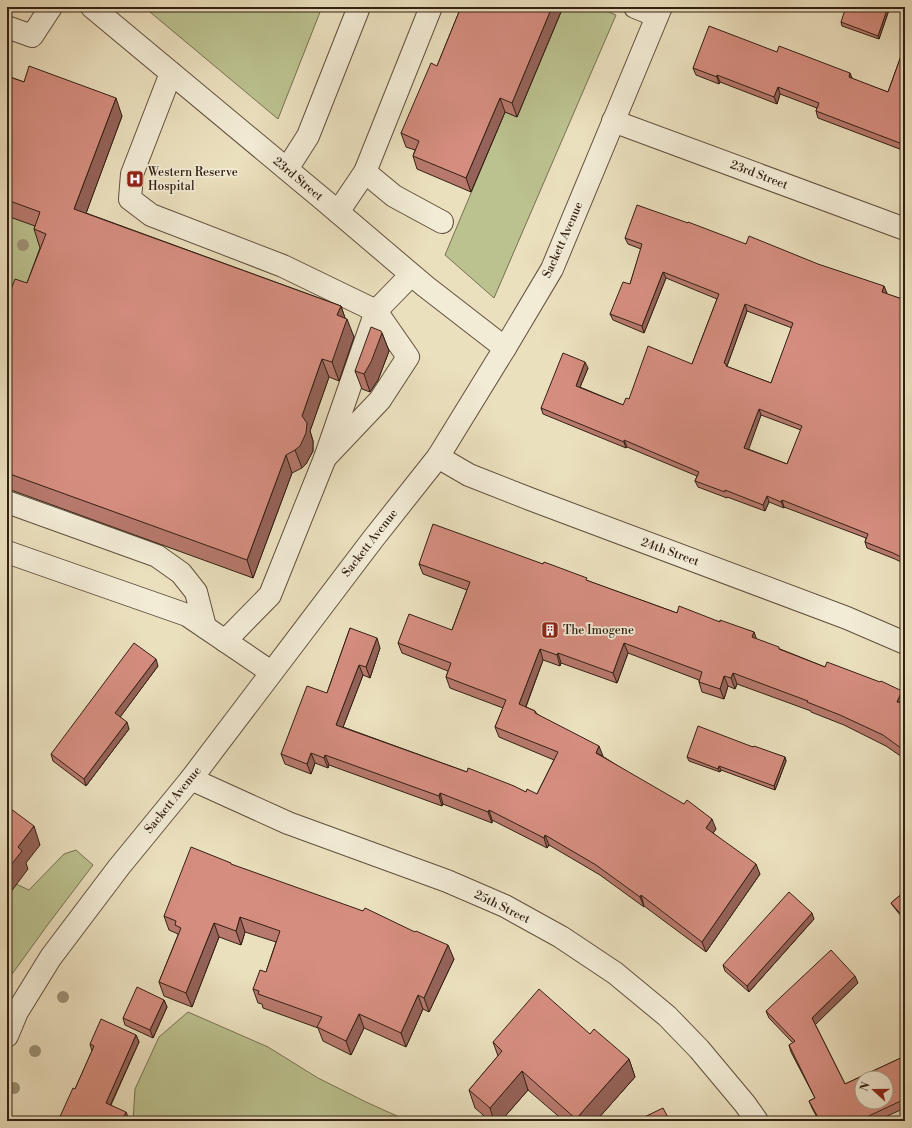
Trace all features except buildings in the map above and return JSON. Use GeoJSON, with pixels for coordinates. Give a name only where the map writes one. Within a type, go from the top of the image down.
{"type":"FeatureCollection","features":[{"type":"Feature","properties":{"kind":"street"},"geometry":{"type":"LineString","coordinates":[[7,27],[32,36],[51,7]]}},
{"type":"Feature","properties":{"kind":"street","name":"23rd Street"},"geometry":{"type":"LineString","coordinates":[[92,7],[287,169],[411,275],[505,348]]}},
{"type":"Feature","properties":{"kind":"street"},"geometry":{"type":"LineString","coordinates":[[287,169],[308,136],[359,7]]}},
{"type":"Feature","properties":{"kind":"street"},"geometry":{"type":"LineString","coordinates":[[338,212],[365,172],[431,7]]}},
{"type":"Feature","properties":{"kind":"street"},"geometry":{"type":"LineString","coordinates":[[635,7],[659,12]]}},
{"type":"Feature","properties":{"kind":"street","name":"Sackett Avenue"},"geometry":{"type":"LineString","coordinates":[[7,1036],[17,1012],[51,957],[127,857],[191,779],[373,539],[438,457],[552,269],[659,12]]}},
{"type":"Feature","properties":{"kind":"street"},"geometry":{"type":"LineString","coordinates":[[171,73],[132,174],[130,199],[151,215],[283,266],[376,311],[408,357],[380,400],[325,458]]}},
{"type":"Feature","properties":{"kind":"street","name":"23rd Street"},"geometry":{"type":"LineString","coordinates":[[613,121],[905,229]]}},
{"type":"Feature","properties":{"kind":"street"},"geometry":{"type":"LineString","coordinates":[[365,172],[394,196],[442,222]]}},
{"type":"Feature","properties":{"kind":"street"},"geometry":{"type":"LineString","coordinates":[[225,641],[270,595],[325,458],[376,311],[411,275]]}},
{"type":"Feature","properties":{"kind":"street","name":"24th Street"},"geometry":{"type":"LineString","coordinates":[[438,457],[476,478],[843,616],[905,643]]}},
{"type":"Feature","properties":{"kind":"street"},"geometry":{"type":"LineString","coordinates":[[7,502],[157,556],[181,573],[196,592],[205,627]]}},
{"type":"Feature","properties":{"kind":"street"},"geometry":{"type":"LineString","coordinates":[[7,552],[187,615],[271,672]]}},
{"type":"Feature","properties":{"kind":"street","name":"25th Street"},"geometry":{"type":"LineString","coordinates":[[191,779],[288,822],[447,881],[506,906],[561,937],[615,973],[666,1016],[699,1049],[745,1104],[757,1121]]}},
{"type":"Feature","properties":{"kind":"green space"},"geometry":{"type":"Polygon","coordinates":[[[144,7],[322,7],[278,119],[144,7]]]}},
{"type":"Feature","properties":{"kind":"green space"},"geometry":{"type":"Polygon","coordinates":[[[563,7],[597,7],[616,15],[494,298],[445,255],[505,112],[517,117],[563,7]]]}},
{"type":"Feature","properties":{"kind":"green space"},"geometry":{"type":"Polygon","coordinates":[[[33,180],[52,252],[7,312],[7,216],[18,219],[33,180]]]}},
{"type":"Feature","properties":{"kind":"green space"},"geometry":{"type":"Polygon","coordinates":[[[76,850],[93,865],[7,981],[7,880],[29,890],[64,854],[76,850]]]}},
{"type":"Feature","properties":{"kind":"green space"},"geometry":{"type":"Polygon","coordinates":[[[188,1012],[268,1047],[318,1078],[408,1121],[133,1121],[135,1089],[159,1037],[188,1012]]]}},
{"type":"Feature","properties":{"kind":"place","name":"Western Reserve Hospital"},"geometry":{"type":"Point","coordinates":[135,179]}},
{"type":"Feature","properties":{"kind":"place","name":"The Imogene"},"geometry":{"type":"Point","coordinates":[550,630]}}]}
